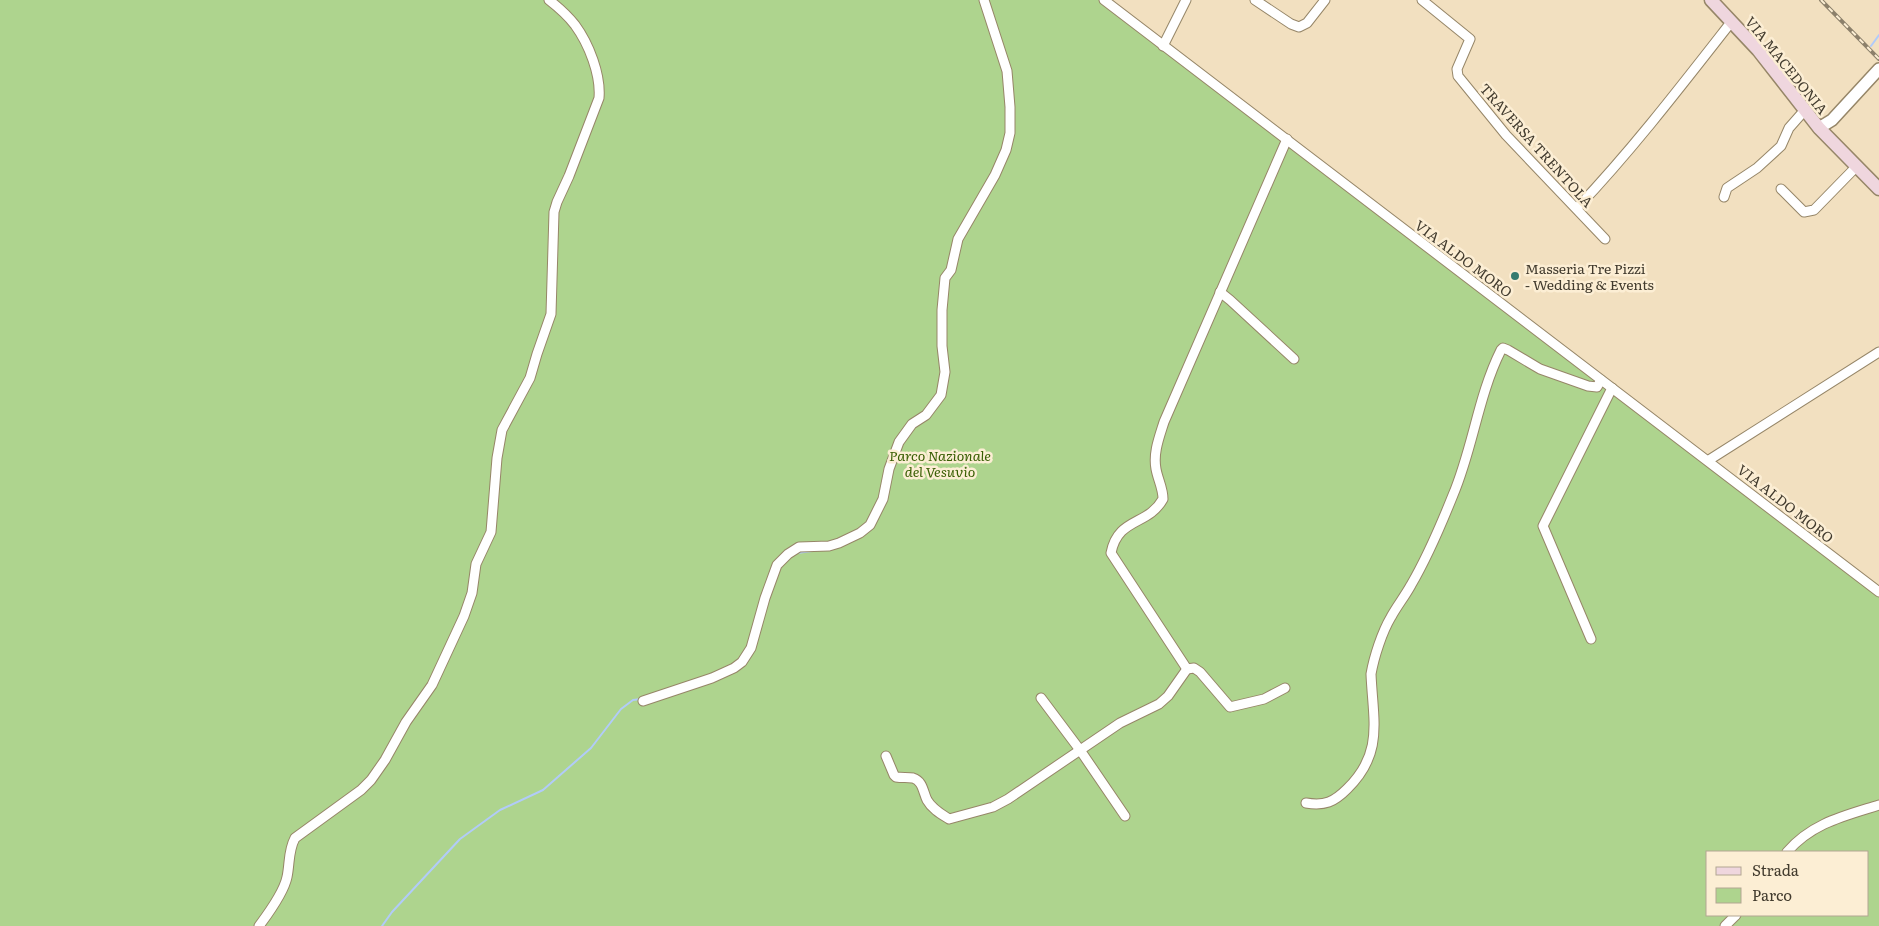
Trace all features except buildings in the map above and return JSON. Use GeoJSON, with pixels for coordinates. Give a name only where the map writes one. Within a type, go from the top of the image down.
{"type":"FeatureCollection","features":[{"type":"Feature","properties":{"kind":"main road","name":"VIA MACEDONIA"},"geometry":{"type":"LineString","coordinates":[[1711,0],[1732,21],[1773,69],[1819,128],[1879,189]]}},
{"type":"Feature","properties":{"kind":"street"},"geometry":{"type":"LineString","coordinates":[[259,926],[286,880],[291,846],[295,838],[361,790],[371,780],[400,736],[406,722],[432,685],[472,593],[476,564],[491,532],[496,458],[502,430],[530,378],[536,354],[551,314],[554,212],[556,202],[569,176],[599,98],[600,86],[583,40],[575,25],[549,0]]}},
{"type":"Feature","properties":{"kind":"street"},"geometry":{"type":"LineString","coordinates":[[643,700],[712,678],[734,668],[742,662],[751,648],[765,598],[777,565],[788,554],[800,547],[829,546],[839,543],[860,534],[870,524],[883,498],[899,442],[912,424],[926,415],[941,395],[945,372],[942,346],[942,310],[946,278],[951,270],[958,239],[996,175],[1006,150],[1010,133],[1010,107],[1006,71],[984,0]]}},
{"type":"Feature","properties":{"kind":"street","name":"VIA ALDO MORO"},"geometry":{"type":"LineString","coordinates":[[1104,0],[1879,592]]}},
{"type":"Feature","properties":{"kind":"street"},"geometry":{"type":"LineString","coordinates":[[1163,46],[1186,0]]}},
{"type":"Feature","properties":{"kind":"street"},"geometry":{"type":"LineString","coordinates":[[1255,0],[1291,24],[1300,27],[1306,23],[1325,0]]}},
{"type":"Feature","properties":{"kind":"street","name":"TRAVERSA TRENTOLA"},"geometry":{"type":"LineString","coordinates":[[1422,0],[1470,39],[1457,69],[1458,76],[1506,135],[1605,239]]}},
{"type":"Feature","properties":{"kind":"street"},"geometry":{"type":"LineString","coordinates":[[1576,208],[1605,178],[1638,139],[1732,21]]}},
{"type":"Feature","properties":{"kind":"street"},"geometry":{"type":"LineString","coordinates":[[1819,128],[1832,120],[1879,69]]}},
{"type":"Feature","properties":{"kind":"street"},"geometry":{"type":"LineString","coordinates":[[1724,197],[1726,188],[1757,168],[1780,146],[1789,128],[1804,111]]}},
{"type":"Feature","properties":{"kind":"street"},"geometry":{"type":"LineString","coordinates":[[1187,669],[1111,553],[1117,534],[1154,510],[1163,499],[1162,486],[1156,469],[1155,450],[1164,422],[1287,139]]}},
{"type":"Feature","properties":{"kind":"street"},"geometry":{"type":"LineString","coordinates":[[1781,188],[1804,212],[1814,210],[1856,167]]}},
{"type":"Feature","properties":{"kind":"street"},"geometry":{"type":"LineString","coordinates":[[1220,292],[1294,359]]}},
{"type":"Feature","properties":{"kind":"street"},"geometry":{"type":"LineString","coordinates":[[1306,803],[1320,805],[1331,802],[1359,777],[1369,760],[1374,740],[1371,674],[1373,664],[1390,618],[1411,586],[1455,492],[1472,442],[1487,382],[1501,350],[1503,348],[1508,350],[1540,369],[1588,386],[1596,387],[1601,380]]}},
{"type":"Feature","properties":{"kind":"street"},"geometry":{"type":"LineString","coordinates":[[1708,460],[1879,352]]}},
{"type":"Feature","properties":{"kind":"street"},"geometry":{"type":"LineString","coordinates":[[1591,639],[1543,526],[1612,388]]}},
{"type":"Feature","properties":{"kind":"street"},"geometry":{"type":"LineString","coordinates":[[886,756],[896,777],[913,778],[918,781],[923,786],[928,801],[936,810],[949,819],[993,807],[1008,799],[1120,723],[1159,704],[1171,692],[1187,669],[1194,668],[1200,672],[1230,707],[1264,699],[1285,688]]}},
{"type":"Feature","properties":{"kind":"street"},"geometry":{"type":"LineString","coordinates":[[1041,698],[1080,750],[1125,816]]}},
{"type":"Feature","properties":{"kind":"street"},"geometry":{"type":"LineString","coordinates":[[1789,851],[1800,840],[1822,824],[1879,805]]}},
{"type":"Feature","properties":{"kind":"street"},"geometry":{"type":"LineString","coordinates":[[1725,926],[1735,916]]}},
{"type":"Feature","properties":{"kind":"green space","name":"Parco Nazionale del Vesuvio"},"geometry":{"type":"Polygon","coordinates":[[[0,0],[1109,0],[1879,588],[1879,926],[0,926],[0,0]]]}},
{"type":"Feature","properties":{"kind":"waterway"},"geometry":{"type":"LineString","coordinates":[[1871,46],[1879,35]]}},
{"type":"Feature","properties":{"kind":"waterway"},"geometry":{"type":"LineString","coordinates":[[797,553],[812,551]]}},
{"type":"Feature","properties":{"kind":"waterway"},"geometry":{"type":"LineString","coordinates":[[382,926],[392,912],[460,839],[500,810],[543,790],[591,748],[621,709],[633,700],[641,699]]}},
{"type":"Feature","properties":{"kind":"railway"},"geometry":{"type":"LineString","coordinates":[[1821,0],[1879,59]]}},
{"type":"Feature","properties":{"kind":"place","name":"Masseria Tre Pizzi - Wedding & Events"},"geometry":{"type":"Point","coordinates":[1515,276]}}]}
